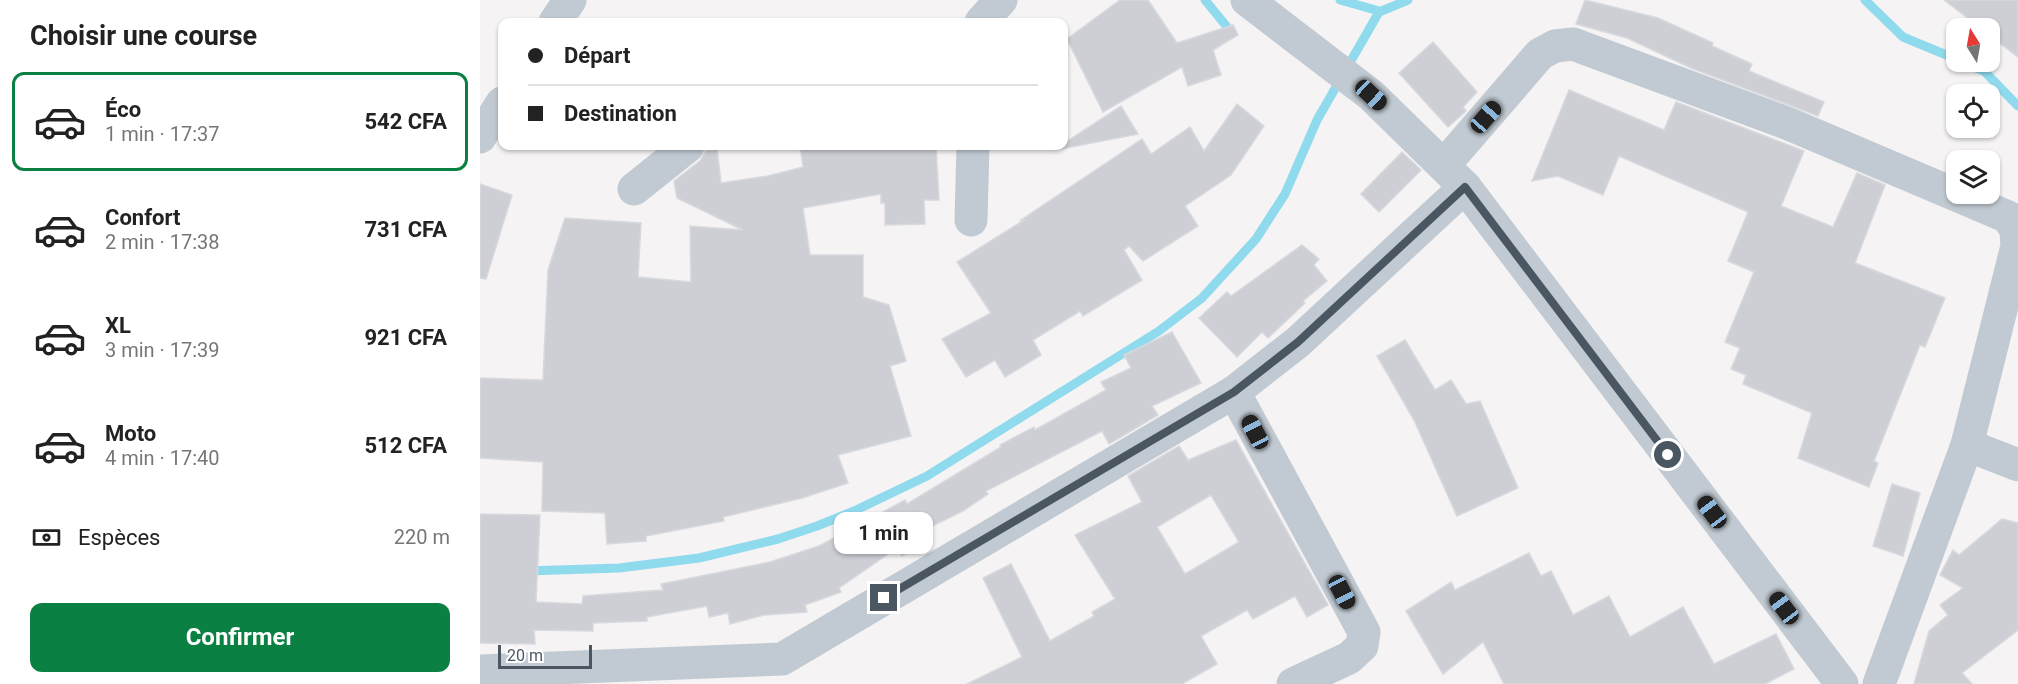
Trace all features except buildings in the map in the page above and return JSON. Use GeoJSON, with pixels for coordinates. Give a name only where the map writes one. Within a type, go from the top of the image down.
{"type":"FeatureCollection","features":[{"type":"Feature","properties":{"kind":"street"},"geometry":{"type":"LineString","coordinates":[[558,18],[570,0]]}},
{"type":"Feature","properties":{"kind":"street"},"geometry":{"type":"LineString","coordinates":[[984,18],[1000,0]]}},
{"type":"Feature","properties":{"kind":"street"},"geometry":{"type":"LineString","coordinates":[[1247,0],[1371,95],[1455,176],[1842,684]]}},
{"type":"Feature","properties":{"kind":"street"},"geometry":{"type":"LineString","coordinates":[[480,671],[786,671],[1234,392],[1298,342],[1455,176],[1540,54],[1555,46],[1573,44],[1789,124],[2008,217],[2016,230],[2017,246],[1967,445],[1879,684]]}},
{"type":"Feature","properties":{"kind":"street"},"geometry":{"type":"LineString","coordinates":[[480,137],[498,109]]}},
{"type":"Feature","properties":{"kind":"street"},"geometry":{"type":"LineString","coordinates":[[634,189],[683,150]]}},
{"type":"Feature","properties":{"kind":"street"},"geometry":{"type":"LineString","coordinates":[[972,150],[972,220]]}},
{"type":"Feature","properties":{"kind":"street"},"geometry":{"type":"LineString","coordinates":[[1234,392],[1364,632],[1362,646],[1349,658],[1293,684]]}},
{"type":"Feature","properties":{"kind":"street"},"geometry":{"type":"LineString","coordinates":[[1967,445],[2018,465]]}},
{"type":"Feature","properties":{"kind":"waterway"},"geometry":{"type":"LineString","coordinates":[[1205,0],[1232,33]]}},
{"type":"Feature","properties":{"kind":"waterway"},"geometry":{"type":"LineString","coordinates":[[1340,0],[1379,11]]}},
{"type":"Feature","properties":{"kind":"waterway"},"geometry":{"type":"LineString","coordinates":[[527,571],[619,568],[699,558],[778,539],[817,526],[927,476],[1159,331],[1202,298],[1256,239],[1285,194],[1317,120],[1379,12],[1408,0]]}},
{"type":"Feature","properties":{"kind":"waterway"},"geometry":{"type":"LineString","coordinates":[[1865,0],[1903,37],[1946,55]]}},
{"type":"Feature","properties":{"kind":"waterway"},"geometry":{"type":"LineString","coordinates":[[1985,72],[2018,106]]}},
{"type":"Feature","properties":{"kind":"route"},"geometry":{"type":"LineString","coordinates":[[884,598],[1234,392],[1298,342],[1465,187],[1668,455]]}}]}
